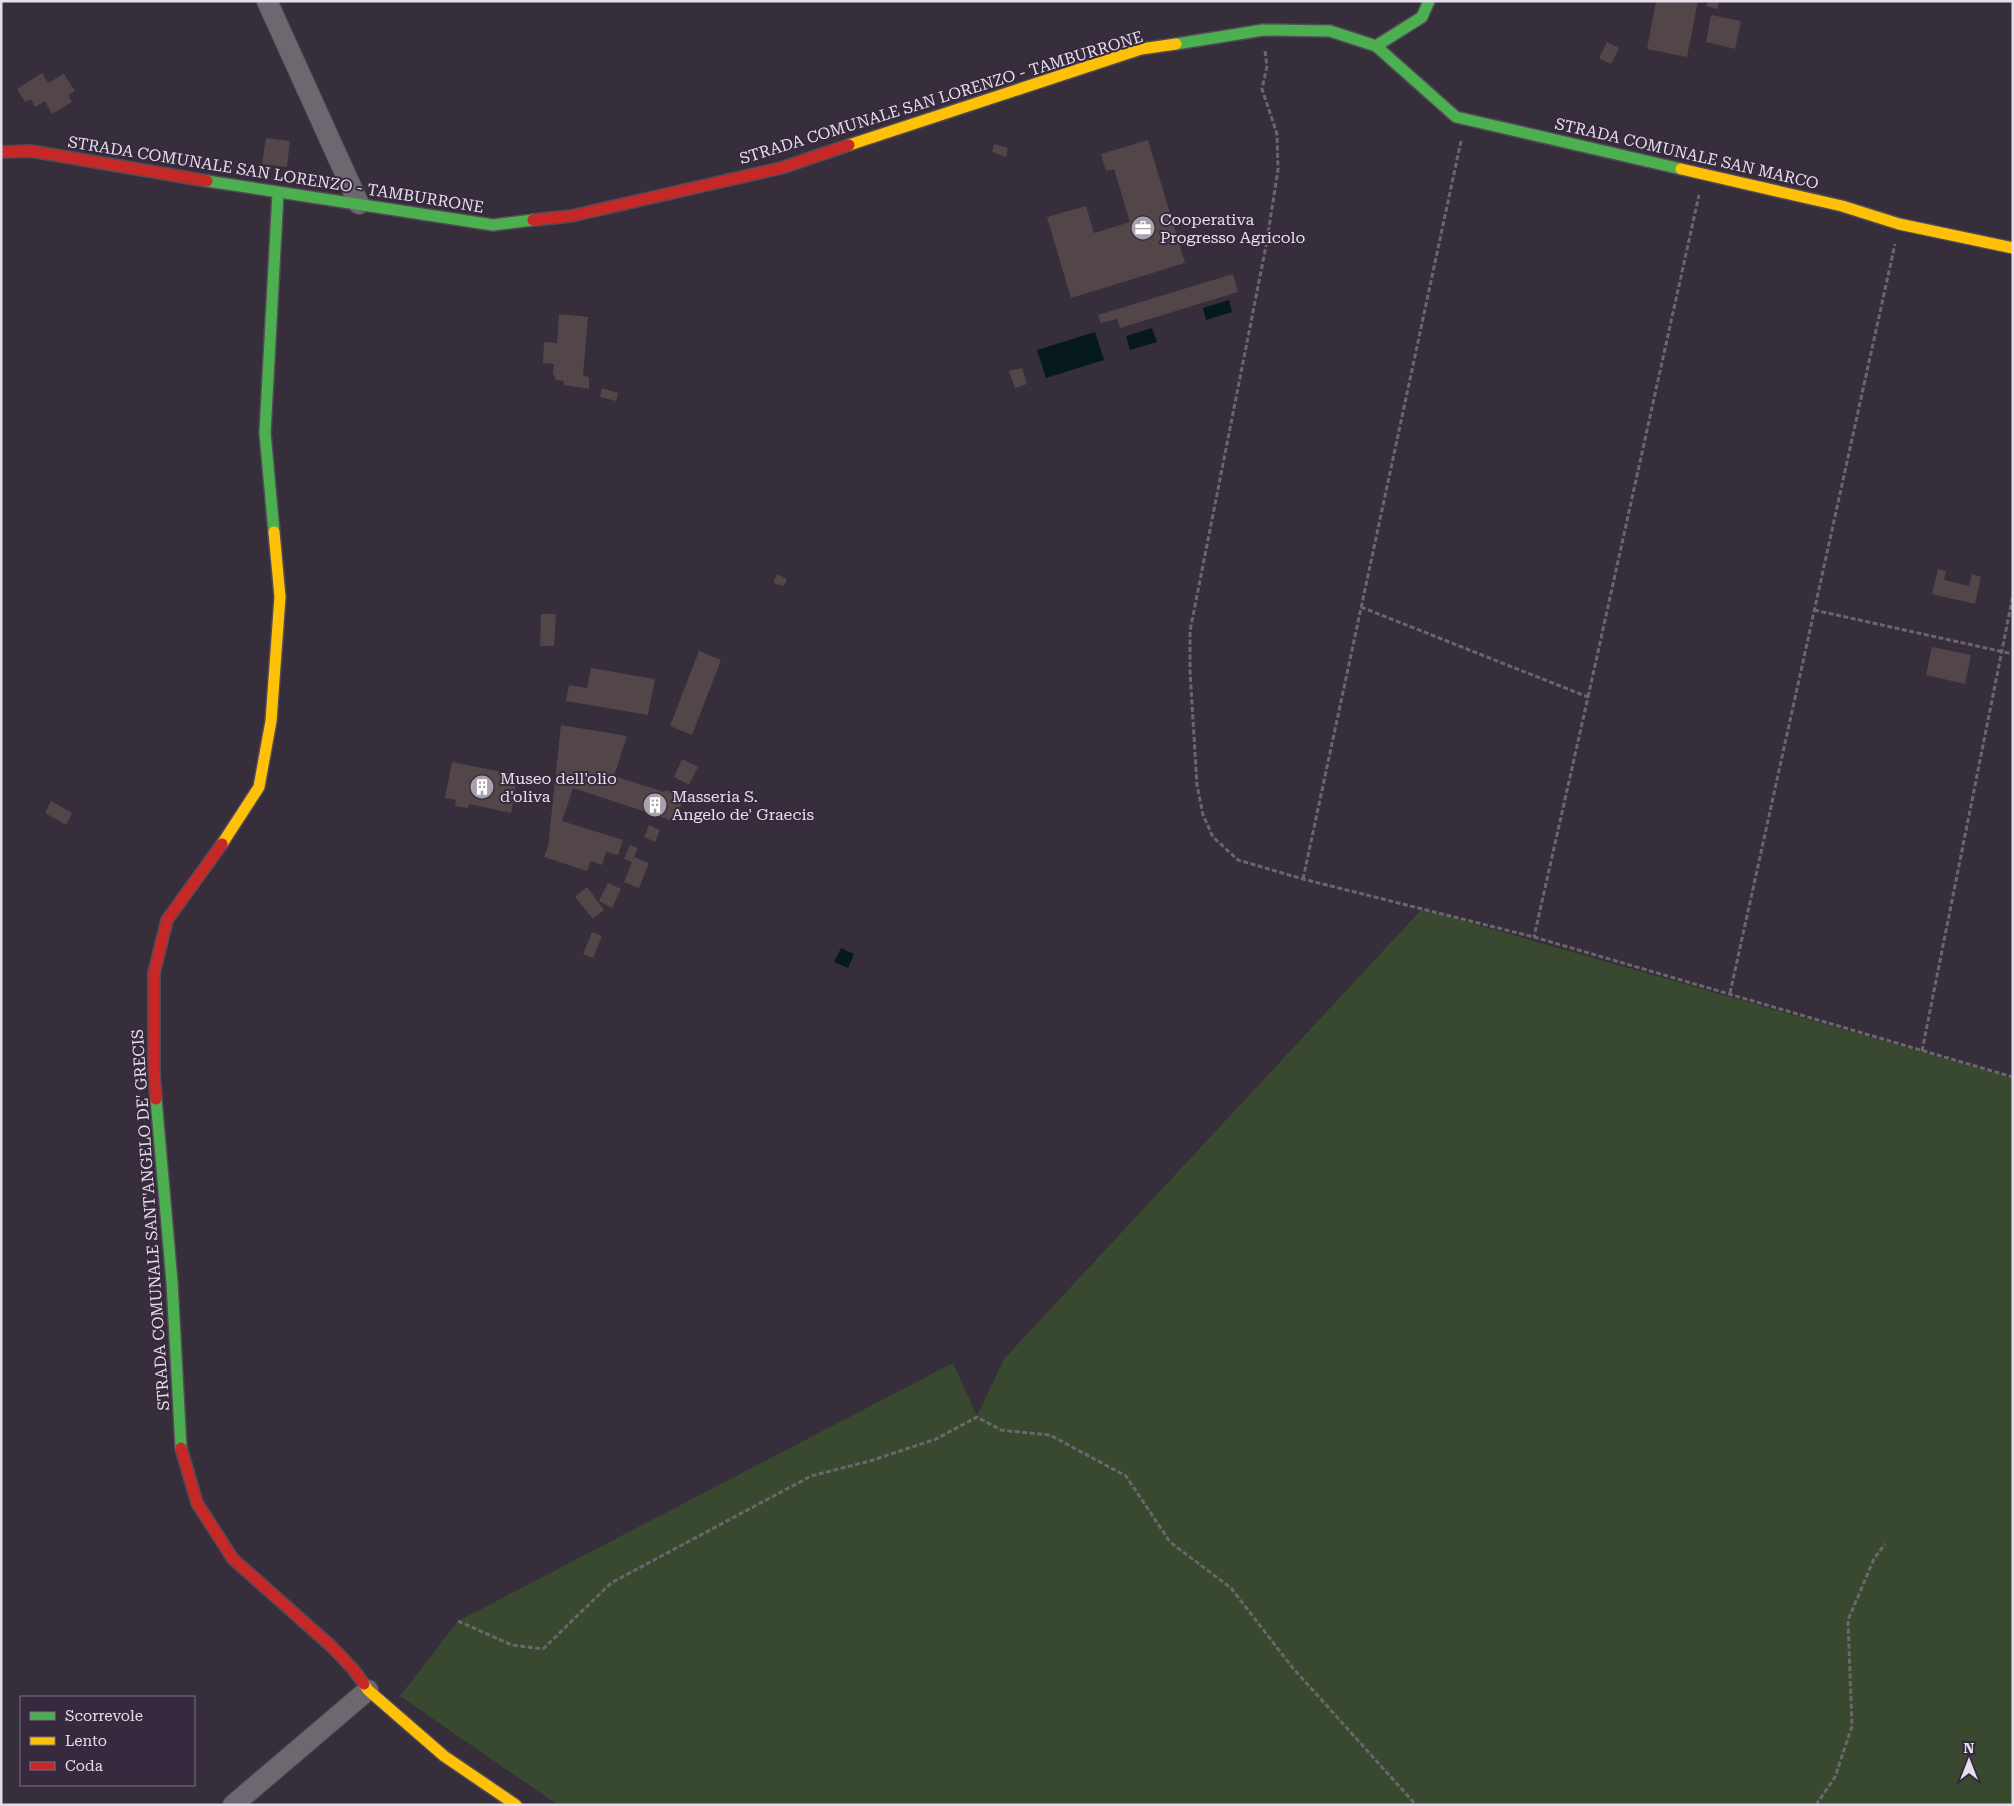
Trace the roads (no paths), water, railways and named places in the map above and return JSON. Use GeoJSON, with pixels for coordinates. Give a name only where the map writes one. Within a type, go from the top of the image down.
{"type":"FeatureCollection","features":[{"type":"Feature","properties":{"kind":"street"},"geometry":{"type":"LineString","coordinates":[[267,1],[359,204]]}},
{"type":"Feature","properties":{"kind":"street"},"geometry":{"type":"LineString","coordinates":[[1376,46],[1422,17],[1428,1]]}},
{"type":"Feature","properties":{"kind":"street","name":"STRADA COMUNALE SAN LORENZO - TAMBURRONE"},"geometry":{"type":"LineString","coordinates":[[1,152],[31,151],[278,193],[493,225],[571,216],[781,168],[1141,49],[1263,30],[1330,31],[1376,46]]}},
{"type":"Feature","properties":{"kind":"street","name":"STRADA COMUNALE SAN MARCO"},"geometry":{"type":"LineString","coordinates":[[1376,46],[1456,117],[1842,206],[1899,224],[2013,248]]}},
{"type":"Feature","properties":{"kind":"street","name":"STRADA COMUNALE SANT'ANGELO DE' GRECIS"},"geometry":{"type":"LineString","coordinates":[[278,193],[265,433],[280,597],[271,721],[259,787],[220,847],[167,920],[154,973],[154,1073],[172,1282],[180,1444],[197,1503],[233,1559],[331,1646],[353,1669],[368,1690],[444,1756],[516,1805]]}},
{"type":"Feature","properties":{"kind":"street"},"geometry":{"type":"LineString","coordinates":[[232,1805],[368,1690]]}},
{"type":"Feature","properties":{"kind":"place","name":"Cooperativa Progresso Agricolo"},"geometry":{"type":"Point","coordinates":[1143,228]}},
{"type":"Feature","properties":{"kind":"place","name":"Museo dell'olio d'oliva"},"geometry":{"type":"Point","coordinates":[482,787]}},
{"type":"Feature","properties":{"kind":"place","name":"Masseria S. Angelo de' Graecis"},"geometry":{"type":"Point","coordinates":[655,805]}}]}
